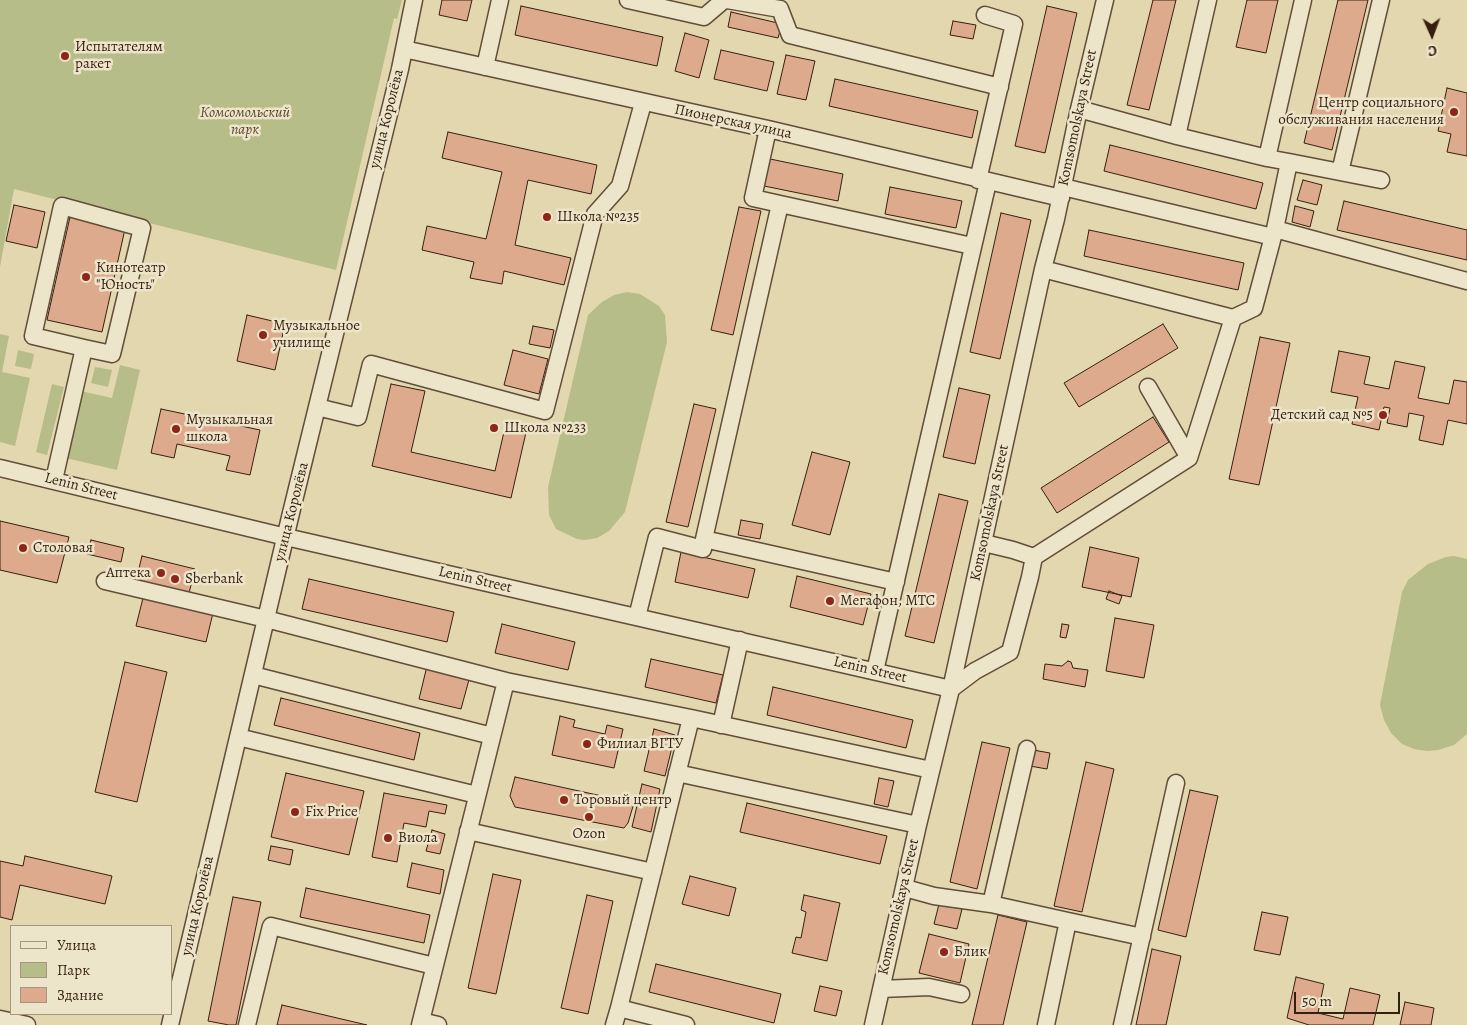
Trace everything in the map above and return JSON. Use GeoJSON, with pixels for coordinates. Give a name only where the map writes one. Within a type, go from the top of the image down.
{"type":"FeatureCollection","features":[{"type":"Feature","properties":{"kind":"street","name":"улица Королёва"},"geometry":{"type":"LineString","coordinates":[[170,1025],[404,49],[414,0]]}},
{"type":"Feature","properties":{"kind":"street"},"geometry":{"type":"LineString","coordinates":[[485,67],[500,0]]}},
{"type":"Feature","properties":{"kind":"street"},"geometry":{"type":"LineString","coordinates":[[628,0],[704,17],[725,0],[781,4],[790,35],[1000,87]]}},
{"type":"Feature","properties":{"kind":"street","name":"Komsomolskaya Street"},"geometry":{"type":"LineString","coordinates":[[873,1025],[984,542],[1042,269],[1062,192],[1079,109],[1105,0]]}},
{"type":"Feature","properties":{"kind":"street"},"geometry":{"type":"LineString","coordinates":[[1177,136],[1208,0]]}},
{"type":"Feature","properties":{"kind":"street"},"geometry":{"type":"LineString","coordinates":[[1267,158],[1303,0]]}},
{"type":"Feature","properties":{"kind":"street"},"geometry":{"type":"LineString","coordinates":[[1340,172],[1381,0]]}},
{"type":"Feature","properties":{"kind":"street"},"geometry":{"type":"LineString","coordinates":[[875,672],[972,246],[1000,87],[1014,24],[985,15]]}},
{"type":"Feature","properties":{"kind":"street","name":"Пионерская улица"},"geometry":{"type":"LineString","coordinates":[[404,49],[768,129],[983,181],[1062,192],[1274,233],[1467,281]]}},
{"type":"Feature","properties":{"kind":"street"},"geometry":{"type":"LineString","coordinates":[[317,407],[358,417],[371,364],[545,411],[595,214],[620,186],[643,102]]}},
{"type":"Feature","properties":{"kind":"street"},"geometry":{"type":"LineString","coordinates":[[1079,109],[1267,158],[1381,180]]}},
{"type":"Feature","properties":{"kind":"street"},"geometry":{"type":"LineString","coordinates":[[768,129],[753,198],[972,246]]}},
{"type":"Feature","properties":{"kind":"street"},"geometry":{"type":"LineString","coordinates":[[1042,269],[1232,318],[1254,308],[1290,162]]}},
{"type":"Feature","properties":{"kind":"street"},"geometry":{"type":"LineString","coordinates":[[638,617],[657,537],[703,549],[780,204]]}},
{"type":"Feature","properties":{"kind":"street"},"geometry":{"type":"LineString","coordinates":[[62,206],[142,228],[112,354],[84,348],[33,336],[62,206]]}},
{"type":"Feature","properties":{"kind":"street"},"geometry":{"type":"LineString","coordinates":[[951,689],[975,671],[1010,652],[1034,557],[1189,458],[1232,318]]}},
{"type":"Feature","properties":{"kind":"street"},"geometry":{"type":"LineString","coordinates":[[54,480],[84,348]]}},
{"type":"Feature","properties":{"kind":"street"},"geometry":{"type":"LineString","coordinates":[[1148,387],[1189,458]]}},
{"type":"Feature","properties":{"kind":"street","name":"Lenin Street"},"geometry":{"type":"LineString","coordinates":[[0,468],[951,689]]}},
{"type":"Feature","properties":{"kind":"street"},"geometry":{"type":"LineString","coordinates":[[704,539],[896,582]]}},
{"type":"Feature","properties":{"kind":"street"},"geometry":{"type":"LineString","coordinates":[[984,542],[1034,557]]}},
{"type":"Feature","properties":{"kind":"street"},"geometry":{"type":"LineString","coordinates":[[105,581],[266,619],[506,681],[691,718],[931,770]]}},
{"type":"Feature","properties":{"kind":"street"},"geometry":{"type":"LineString","coordinates":[[721,725],[740,640]]}},
{"type":"Feature","properties":{"kind":"street"},"geometry":{"type":"LineString","coordinates":[[253,675],[492,736]]}},
{"type":"Feature","properties":{"kind":"street"},"geometry":{"type":"LineString","coordinates":[[438,1025],[421,1023],[506,681]]}},
{"type":"Feature","properties":{"kind":"street"},"geometry":{"type":"LineString","coordinates":[[614,1025],[654,872],[691,718]]}},
{"type":"Feature","properties":{"kind":"street"},"geometry":{"type":"LineString","coordinates":[[238,737],[477,795]]}},
{"type":"Feature","properties":{"kind":"street"},"geometry":{"type":"LineString","coordinates":[[992,904],[1027,749]]}},
{"type":"Feature","properties":{"kind":"street"},"geometry":{"type":"LineString","coordinates":[[678,773],[918,825]]}},
{"type":"Feature","properties":{"kind":"street"},"geometry":{"type":"LineString","coordinates":[[1122,1025],[1176,783]]}},
{"type":"Feature","properties":{"kind":"street"},"geometry":{"type":"LineString","coordinates":[[468,831],[654,872]]}},
{"type":"Feature","properties":{"kind":"street"},"geometry":{"type":"LineString","coordinates":[[905,888],[934,896],[992,904],[1142,937]]}},
{"type":"Feature","properties":{"kind":"street"},"geometry":{"type":"LineString","coordinates":[[1046,1025],[1068,922]]}},
{"type":"Feature","properties":{"kind":"street"},"geometry":{"type":"LineString","coordinates":[[247,1025],[271,926],[434,966]]}},
{"type":"Feature","properties":{"kind":"street"},"geometry":{"type":"LineString","coordinates":[[881,988],[929,987],[961,994]]}},
{"type":"Feature","properties":{"kind":"street"},"geometry":{"type":"LineString","coordinates":[[619,1008],[686,1025]]}},
{"type":"Feature","properties":{"kind":"street"},"geometry":{"type":"LineString","coordinates":[[0,1019],[27,1025]]}},
{"type":"Feature","properties":{"kind":"green space","name":"Комсомольский парк"},"geometry":{"type":"Polygon","coordinates":[[[0,0],[402,0],[397,19],[394,18],[336,270],[14,189],[0,267],[0,0]]]}},
{"type":"Feature","properties":{"kind":"green space"},"geometry":{"type":"Polygon","coordinates":[[[627,292],[640,294],[659,306],[665,315],[667,342],[625,512],[609,531],[597,538],[577,539],[556,529],[549,515],[548,487],[588,315],[602,302],[614,295],[627,292]]]}},
{"type":"Feature","properties":{"kind":"green space"},"geometry":{"type":"Polygon","coordinates":[[[0,334],[9,336],[2,372],[30,378],[15,446],[0,442],[0,334]]]}},
{"type":"Feature","properties":{"kind":"green space"},"geometry":{"type":"Polygon","coordinates":[[[18,350],[34,354],[31,369],[15,366],[18,350]]]}},
{"type":"Feature","properties":{"kind":"green space"},"geometry":{"type":"Polygon","coordinates":[[[120,365],[140,370],[117,470],[66,458],[81,391],[112,398],[120,365]]]}},
{"type":"Feature","properties":{"kind":"green space"},"geometry":{"type":"Polygon","coordinates":[[[95,367],[112,370],[108,387],[91,383],[95,367]]]}},
{"type":"Feature","properties":{"kind":"green space"},"geometry":{"type":"Polygon","coordinates":[[[52,384],[64,387],[47,455],[36,452],[52,384]]]}},
{"type":"Feature","properties":{"kind":"green space"},"geometry":{"type":"Polygon","coordinates":[[[1454,556],[1467,559],[1467,734],[1454,745],[1438,750],[1414,749],[1402,744],[1391,733],[1384,720],[1380,705],[1402,592],[1408,580],[1428,564],[1454,556]]]}},
{"type":"Feature","properties":{"kind":"building"},"geometry":{"type":"Polygon","coordinates":[[[442,0],[472,0],[467,21],[439,15],[442,0]]]}},
{"type":"Feature","properties":{"kind":"building"},"geometry":{"type":"Polygon","coordinates":[[[1153,0],[1176,0],[1149,110],[1127,105],[1153,0]]]}},
{"type":"Feature","properties":{"kind":"building"},"geometry":{"type":"Polygon","coordinates":[[[1247,0],[1278,0],[1266,53],[1236,47],[1247,0]]]}},
{"type":"Feature","properties":{"kind":"building"},"geometry":{"type":"Polygon","coordinates":[[[1338,0],[1368,0],[1332,150],[1304,143],[1338,0]]]}},
{"type":"Feature","properties":{"kind":"building"},"geometry":{"type":"Polygon","coordinates":[[[521,6],[663,37],[657,66],[515,35],[521,6]]]}},
{"type":"Feature","properties":{"kind":"building"},"geometry":{"type":"Polygon","coordinates":[[[1047,6],[1077,13],[1045,153],[1015,146],[1047,6]]]}},
{"type":"Feature","properties":{"kind":"building"},"geometry":{"type":"Polygon","coordinates":[[[731,12],[782,24],[778,38],[728,27],[731,12]]]}},
{"type":"Feature","properties":{"kind":"building"},"geometry":{"type":"Polygon","coordinates":[[[953,21],[976,25],[973,39],[950,35],[953,21]]]}},
{"type":"Feature","properties":{"kind":"building"},"geometry":{"type":"Polygon","coordinates":[[[685,33],[709,40],[699,78],[675,71],[685,33]]]}},
{"type":"Feature","properties":{"kind":"building"},"geometry":{"type":"Polygon","coordinates":[[[721,50],[774,62],[767,91],[714,79],[721,50]]]}},
{"type":"Feature","properties":{"kind":"building"},"geometry":{"type":"Polygon","coordinates":[[[786,55],[815,61],[806,100],[777,94],[786,55]]]}},
{"type":"Feature","properties":{"kind":"building"},"geometry":{"type":"Polygon","coordinates":[[[835,79],[978,111],[972,138],[829,106],[835,79]]]}},
{"type":"Feature","properties":{"kind":"building","name":"Центр социального обслуживания населения"},"geometry":{"type":"Polygon","coordinates":[[[1447,88],[1467,93],[1467,156],[1447,152],[1451,134],[1438,131],[1447,88]]]}},
{"type":"Feature","properties":{"kind":"building"},"geometry":{"type":"Polygon","coordinates":[[[448,132],[597,165],[591,194],[528,180],[515,245],[571,258],[564,285],[504,271],[502,284],[470,278],[474,262],[422,250],[427,226],[486,239],[502,172],[442,158],[448,132]]]}},
{"type":"Feature","properties":{"kind":"building"},"geometry":{"type":"Polygon","coordinates":[[[1110,145],[1263,183],[1256,209],[1104,171],[1110,145]]]}},
{"type":"Feature","properties":{"kind":"building"},"geometry":{"type":"Polygon","coordinates":[[[770,159],[843,174],[838,201],[764,186],[770,159]]]}},
{"type":"Feature","properties":{"kind":"building"},"geometry":{"type":"Polygon","coordinates":[[[1303,180],[1322,185],[1317,205],[1297,200],[1303,180]]]}},
{"type":"Feature","properties":{"kind":"building"},"geometry":{"type":"Polygon","coordinates":[[[890,187],[962,201],[956,228],[885,214],[890,187]]]}},
{"type":"Feature","properties":{"kind":"building"},"geometry":{"type":"Polygon","coordinates":[[[1344,201],[1467,230],[1467,260],[1337,230],[1344,201]]]}},
{"type":"Feature","properties":{"kind":"building"},"geometry":{"type":"Polygon","coordinates":[[[14,205],[45,212],[37,248],[6,241],[14,205]]]}},
{"type":"Feature","properties":{"kind":"building"},"geometry":{"type":"Polygon","coordinates":[[[1295,206],[1314,211],[1310,227],[1292,222],[1295,206]]]}},
{"type":"Feature","properties":{"kind":"building"},"geometry":{"type":"Polygon","coordinates":[[[739,207],[761,211],[733,335],[711,330],[739,207]]]}},
{"type":"Feature","properties":{"kind":"building"},"geometry":{"type":"Polygon","coordinates":[[[1001,213],[1031,220],[1000,359],[970,352],[1001,213]]]}},
{"type":"Feature","properties":{"kind":"building"},"geometry":{"type":"Polygon","coordinates":[[[70,217],[125,229],[102,332],[47,320],[70,217]]]}},
{"type":"Feature","properties":{"kind":"building"},"geometry":{"type":"Polygon","coordinates":[[[1089,230],[1244,263],[1238,290],[1084,256],[1089,230]]]}},
{"type":"Feature","properties":{"kind":"building","name":"Музыкальное училище"},"geometry":{"type":"Polygon","coordinates":[[[247,315],[285,324],[275,370],[237,361],[247,315]]]}},
{"type":"Feature","properties":{"kind":"building"},"geometry":{"type":"Polygon","coordinates":[[[1163,324],[1178,348],[1079,407],[1064,383],[1163,324]]]}},
{"type":"Feature","properties":{"kind":"building"},"geometry":{"type":"Polygon","coordinates":[[[533,326],[554,330],[550,348],[529,344],[533,326]]]}},
{"type":"Feature","properties":{"kind":"building"},"geometry":{"type":"Polygon","coordinates":[[[1260,337],[1290,343],[1259,485],[1229,479],[1260,337]]]}},
{"type":"Feature","properties":{"kind":"building"},"geometry":{"type":"Polygon","coordinates":[[[513,350],[548,359],[539,394],[504,385],[513,350]]]}},
{"type":"Feature","properties":{"kind":"building"},"geometry":{"type":"Polygon","coordinates":[[[1339,351],[1370,357],[1364,384],[1389,389],[1395,361],[1425,367],[1418,398],[1449,404],[1454,380],[1467,382],[1467,424],[1448,420],[1443,445],[1419,440],[1424,416],[1409,413],[1407,427],[1387,423],[1390,408],[1384,407],[1379,430],[1352,424],[1358,397],[1331,392],[1339,351]]]}},
{"type":"Feature","properties":{"kind":"building"},"geometry":{"type":"Polygon","coordinates":[[[391,384],[425,391],[411,452],[495,471],[506,423],[527,428],[511,498],[372,466],[391,384]]]}},
{"type":"Feature","properties":{"kind":"building"},"geometry":{"type":"Polygon","coordinates":[[[959,388],[990,395],[975,464],[943,457],[959,388]]]}},
{"type":"Feature","properties":{"kind":"building"},"geometry":{"type":"Polygon","coordinates":[[[694,404],[716,409],[688,527],[666,522],[694,404]]]}},
{"type":"Feature","properties":{"kind":"building","name":"Музыкальная школа"},"geometry":{"type":"Polygon","coordinates":[[[161,409],[260,430],[250,475],[226,470],[230,456],[177,444],[174,458],[151,453],[161,409]]]}},
{"type":"Feature","properties":{"kind":"building"},"geometry":{"type":"Polygon","coordinates":[[[1153,417],[1169,442],[1057,513],[1041,488],[1153,417]]]}},
{"type":"Feature","properties":{"kind":"building"},"geometry":{"type":"Polygon","coordinates":[[[812,452],[850,462],[830,535],[792,525],[812,452]]]}},
{"type":"Feature","properties":{"kind":"building"},"geometry":{"type":"Polygon","coordinates":[[[939,494],[968,501],[934,643],[905,636],[939,494]]]}},
{"type":"Feature","properties":{"kind":"building"},"geometry":{"type":"Polygon","coordinates":[[[741,520],[763,524],[760,539],[738,535],[741,520]]]}},
{"type":"Feature","properties":{"kind":"building"},"geometry":{"type":"Polygon","coordinates":[[[0,521],[69,537],[57,583],[0,570],[0,521]]]}},
{"type":"Feature","properties":{"kind":"building"},"geometry":{"type":"Polygon","coordinates":[[[91,540],[124,548],[121,562],[87,554],[91,540]]]}},
{"type":"Feature","properties":{"kind":"building"},"geometry":{"type":"Polygon","coordinates":[[[1090,547],[1139,558],[1131,597],[1082,587],[1090,547]]]}},
{"type":"Feature","properties":{"kind":"building"},"geometry":{"type":"Polygon","coordinates":[[[681,552],[755,569],[748,598],[675,582],[681,552]]]}},
{"type":"Feature","properties":{"kind":"building"},"geometry":{"type":"Polygon","coordinates":[[[142,556],[195,569],[188,597],[135,585],[142,556]]]}},
{"type":"Feature","properties":{"kind":"building","name":"Мегафон, МТС"},"geometry":{"type":"Polygon","coordinates":[[[797,576],[871,594],[863,625],[790,607],[797,576]]]}},
{"type":"Feature","properties":{"kind":"building"},"geometry":{"type":"Polygon","coordinates":[[[309,579],[454,612],[447,642],[302,609],[309,579]]]}},
{"type":"Feature","properties":{"kind":"building"},"geometry":{"type":"Polygon","coordinates":[[[1109,591],[1122,596],[1119,604],[1106,599],[1109,591]]]}},
{"type":"Feature","properties":{"kind":"building"},"geometry":{"type":"Polygon","coordinates":[[[143,598],[213,613],[206,642],[136,626],[143,598]]]}},
{"type":"Feature","properties":{"kind":"building"},"geometry":{"type":"Polygon","coordinates":[[[1115,618],[1154,625],[1144,678],[1106,671],[1115,618]]]}},
{"type":"Feature","properties":{"kind":"building"},"geometry":{"type":"Polygon","coordinates":[[[502,624],[575,642],[568,670],[495,653],[502,624]]]}},
{"type":"Feature","properties":{"kind":"building"},"geometry":{"type":"Polygon","coordinates":[[[1062,624],[1069,625],[1066,638],[1060,637],[1062,624]]]}},
{"type":"Feature","properties":{"kind":"building"},"geometry":{"type":"Polygon","coordinates":[[[651,659],[723,675],[716,703],[645,687],[651,659]]]}},
{"type":"Feature","properties":{"kind":"building"},"geometry":{"type":"Polygon","coordinates":[[[1068,661],[1071,662],[1073,668],[1088,670],[1085,687],[1043,679],[1045,664],[1062,666],[1068,661]]]}},
{"type":"Feature","properties":{"kind":"building"},"geometry":{"type":"Polygon","coordinates":[[[125,662],[167,672],[137,802],[95,792],[125,662]]]}},
{"type":"Feature","properties":{"kind":"building"},"geometry":{"type":"Polygon","coordinates":[[[427,666],[470,676],[461,709],[419,699],[427,666]]]}},
{"type":"Feature","properties":{"kind":"building"},"geometry":{"type":"Polygon","coordinates":[[[773,687],[913,720],[906,748],[767,715],[773,687]]]}},
{"type":"Feature","properties":{"kind":"building"},"geometry":{"type":"Polygon","coordinates":[[[281,698],[420,733],[414,760],[274,725],[281,698]]]}},
{"type":"Feature","properties":{"kind":"building","name":"Филиал ВГТУ"},"geometry":{"type":"Polygon","coordinates":[[[560,716],[575,720],[573,727],[605,734],[607,725],[623,729],[614,768],[552,755],[560,716]]]}},
{"type":"Feature","properties":{"kind":"building"},"geometry":{"type":"Polygon","coordinates":[[[654,729],[675,735],[665,776],[644,771],[654,729]]]}},
{"type":"Feature","properties":{"kind":"building"},"geometry":{"type":"Polygon","coordinates":[[[982,742],[1010,748],[977,889],[950,882],[982,742]]]}},
{"type":"Feature","properties":{"kind":"building"},"geometry":{"type":"Polygon","coordinates":[[[1033,750],[1050,753],[1047,769],[1030,766],[1033,750]]]}},
{"type":"Feature","properties":{"kind":"building"},"geometry":{"type":"Polygon","coordinates":[[[1086,762],[1114,769],[1082,912],[1054,906],[1086,762]]]}},
{"type":"Feature","properties":{"kind":"building"},"geometry":{"type":"Polygon","coordinates":[[[286,773],[364,791],[349,855],[271,837],[286,773]]]}},
{"type":"Feature","properties":{"kind":"building","name":"Торовый центр"},"geometry":{"type":"Polygon","coordinates":[[[515,777],[634,803],[628,823],[624,828],[515,807],[510,796],[515,777]]]}},
{"type":"Feature","properties":{"kind":"building"},"geometry":{"type":"Polygon","coordinates":[[[879,778],[894,781],[888,807],[874,804],[879,778]]]}},
{"type":"Feature","properties":{"kind":"building"},"geometry":{"type":"Polygon","coordinates":[[[642,784],[660,789],[651,832],[632,827],[642,784]]]}},
{"type":"Feature","properties":{"kind":"building"},"geometry":{"type":"Polygon","coordinates":[[[1190,790],[1218,796],[1186,937],[1158,930],[1190,790]]]}},
{"type":"Feature","properties":{"kind":"building"},"geometry":{"type":"Polygon","coordinates":[[[384,793],[447,805],[445,814],[429,811],[426,827],[404,823],[397,862],[372,857],[384,793]]]}},
{"type":"Feature","properties":{"kind":"building"},"geometry":{"type":"Polygon","coordinates":[[[747,803],[887,836],[880,864],[740,832],[747,803]]]}},
{"type":"Feature","properties":{"kind":"building"},"geometry":{"type":"Polygon","coordinates":[[[432,830],[445,834],[440,854],[426,851],[432,830]]]}},
{"type":"Feature","properties":{"kind":"building"},"geometry":{"type":"Polygon","coordinates":[[[271,846],[293,850],[290,865],[268,860],[271,846]]]}},
{"type":"Feature","properties":{"kind":"building"},"geometry":{"type":"Polygon","coordinates":[[[25,856],[112,876],[105,904],[20,885],[12,920],[0,917],[0,861],[23,866],[25,856]]]}},
{"type":"Feature","properties":{"kind":"building"},"geometry":{"type":"Polygon","coordinates":[[[412,863],[444,870],[440,894],[407,887],[412,863]]]}},
{"type":"Feature","properties":{"kind":"building"},"geometry":{"type":"Polygon","coordinates":[[[493,874],[521,880],[496,994],[468,988],[493,874]]]}},
{"type":"Feature","properties":{"kind":"building"},"geometry":{"type":"Polygon","coordinates":[[[690,876],[736,888],[729,916],[682,904],[690,876]]]}},
{"type":"Feature","properties":{"kind":"building"},"geometry":{"type":"Polygon","coordinates":[[[306,888],[430,915],[424,943],[300,917],[306,888]]]}},
{"type":"Feature","properties":{"kind":"building"},"geometry":{"type":"Polygon","coordinates":[[[587,895],[613,901],[588,1014],[561,1008],[587,895]]]}},
{"type":"Feature","properties":{"kind":"building"},"geometry":{"type":"Polygon","coordinates":[[[804,895],[840,903],[827,961],[792,953],[796,937],[801,938],[806,912],[801,910],[804,895]]]}},
{"type":"Feature","properties":{"kind":"building"},"geometry":{"type":"Polygon","coordinates":[[[233,897],[261,902],[236,1025],[229,1025],[208,1021],[233,897]]]}},
{"type":"Feature","properties":{"kind":"building"},"geometry":{"type":"Polygon","coordinates":[[[939,904],[962,909],[957,929],[934,924],[939,904]]]}},
{"type":"Feature","properties":{"kind":"building"},"geometry":{"type":"Polygon","coordinates":[[[1262,912],[1288,917],[1280,955],[1254,950],[1262,912]]]}},
{"type":"Feature","properties":{"kind":"building"},"geometry":{"type":"Polygon","coordinates":[[[998,915],[1027,922],[1003,1025],[972,1025],[998,915]]]}},
{"type":"Feature","properties":{"kind":"building"},"geometry":{"type":"Polygon","coordinates":[[[929,934],[969,944],[960,983],[919,973],[929,934]]]}},
{"type":"Feature","properties":{"kind":"building"},"geometry":{"type":"Polygon","coordinates":[[[1152,949],[1181,956],[1166,1025],[1136,1025],[1152,949]]]}},
{"type":"Feature","properties":{"kind":"building"},"geometry":{"type":"Polygon","coordinates":[[[656,964],[781,994],[774,1023],[649,992],[656,964]]]}},
{"type":"Feature","properties":{"kind":"building"},"geometry":{"type":"Polygon","coordinates":[[[1296,977],[1324,984],[1318,1013],[1343,1019],[1350,988],[1380,995],[1373,1025],[1309,1025],[1287,1018],[1296,977]]]}},
{"type":"Feature","properties":{"kind":"building"},"geometry":{"type":"Polygon","coordinates":[[[820,986],[842,991],[836,1016],[814,1011],[820,986]]]}},
{"type":"Feature","properties":{"kind":"building"},"geometry":{"type":"Polygon","coordinates":[[[1405,1002],[1434,1008],[1431,1025],[1400,1025],[1405,1002]]]}},
{"type":"Feature","properties":{"kind":"building"},"geometry":{"type":"Polygon","coordinates":[[[282,1005],[367,1025],[277,1025],[282,1005]]]}},
{"type":"Feature","properties":{"kind":"place","name":"Испытателям ракет"},"geometry":{"type":"Point","coordinates":[65,56]}},
{"type":"Feature","properties":{"kind":"place","name":"Центр социального обслуживания населения"},"geometry":{"type":"Point","coordinates":[1454,112]}},
{"type":"Feature","properties":{"kind":"place","name":"Школа №235"},"geometry":{"type":"Point","coordinates":[547,217]}},
{"type":"Feature","properties":{"kind":"place","name":"Кинотеатр \"Юность\""},"geometry":{"type":"Point","coordinates":[86,277]}},
{"type":"Feature","properties":{"kind":"place","name":"Музыкальное училище"},"geometry":{"type":"Point","coordinates":[263,335]}},
{"type":"Feature","properties":{"kind":"place","name":"Детский сад №5"},"geometry":{"type":"Point","coordinates":[1383,415]}},
{"type":"Feature","properties":{"kind":"place","name":"Школа №233"},"geometry":{"type":"Point","coordinates":[494,428]}},
{"type":"Feature","properties":{"kind":"place","name":"Музыкальная школа"},"geometry":{"type":"Point","coordinates":[176,429]}},
{"type":"Feature","properties":{"kind":"place","name":"Столовая"},"geometry":{"type":"Point","coordinates":[23,548]}},
{"type":"Feature","properties":{"kind":"place","name":"Аптека"},"geometry":{"type":"Point","coordinates":[161,573]}},
{"type":"Feature","properties":{"kind":"place","name":"Sberbank"},"geometry":{"type":"Point","coordinates":[175,579]}},
{"type":"Feature","properties":{"kind":"place","name":"Мегафон, МТС"},"geometry":{"type":"Point","coordinates":[830,601]}},
{"type":"Feature","properties":{"kind":"place","name":"Филиал ВГТУ"},"geometry":{"type":"Point","coordinates":[587,744]}},
{"type":"Feature","properties":{"kind":"place","name":"Торовый центр"},"geometry":{"type":"Point","coordinates":[564,800]}},
{"type":"Feature","properties":{"kind":"place","name":"Fix Price"},"geometry":{"type":"Point","coordinates":[295,812]}},
{"type":"Feature","properties":{"kind":"place","name":"Ozon"},"geometry":{"type":"Point","coordinates":[589,817]}},
{"type":"Feature","properties":{"kind":"place","name":"Виола"},"geometry":{"type":"Point","coordinates":[388,838]}},
{"type":"Feature","properties":{"kind":"place","name":"Блик"},"geometry":{"type":"Point","coordinates":[944,952]}}]}
